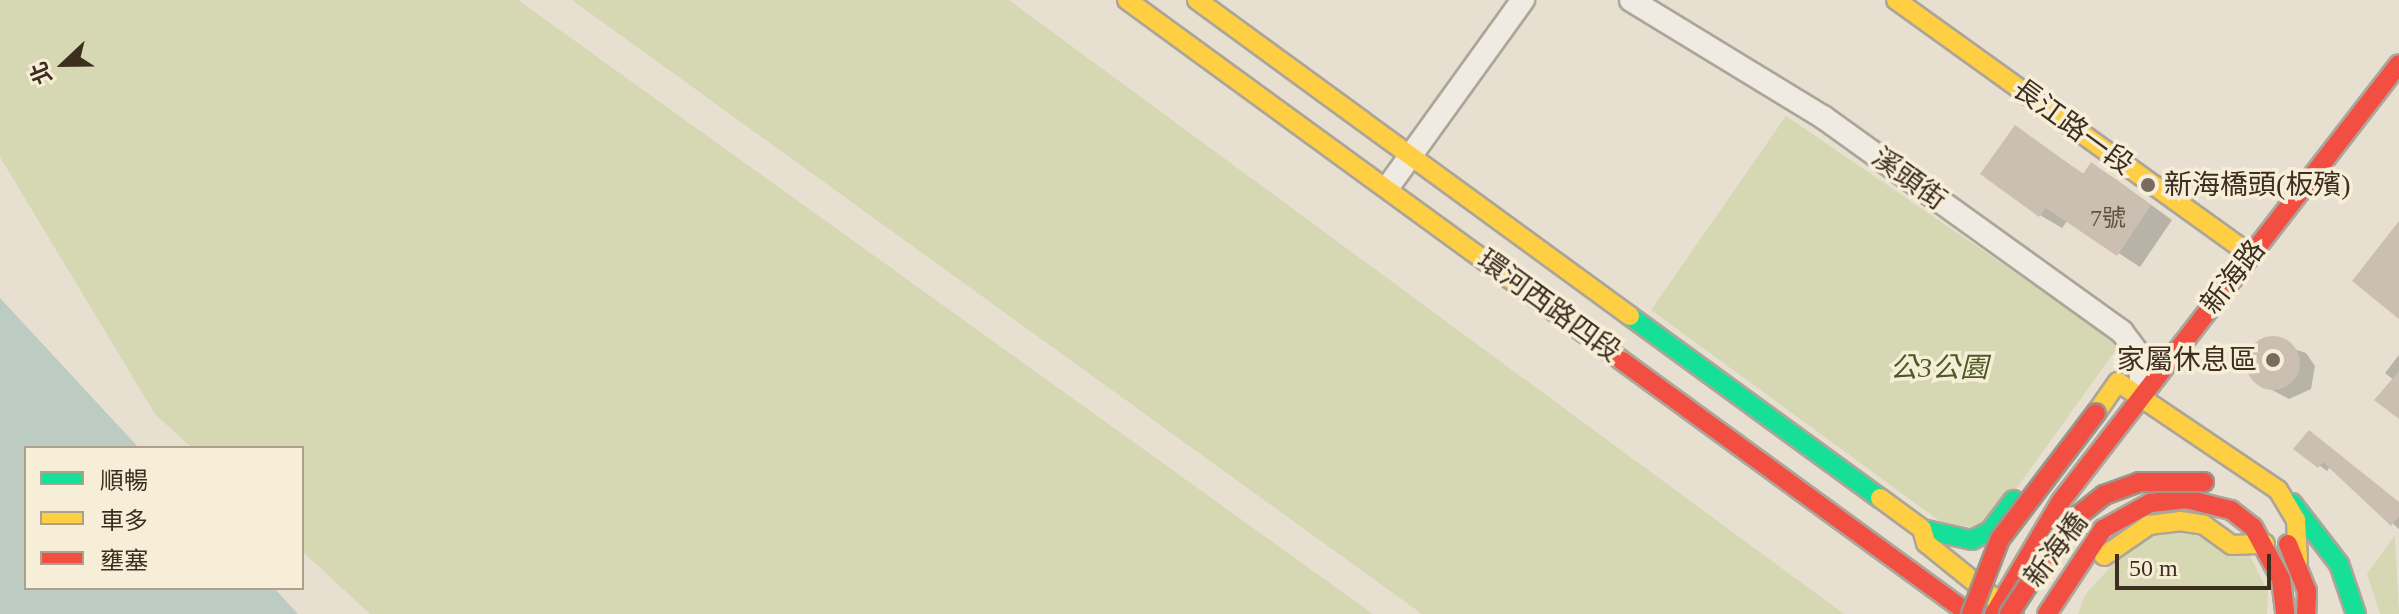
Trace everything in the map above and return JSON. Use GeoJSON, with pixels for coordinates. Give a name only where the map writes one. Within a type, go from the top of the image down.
{"type":"FeatureCollection","features":[{"type":"Feature","properties":{"kind":"street","name":"環河西路四段"},"geometry":{"type":"LineString","coordinates":[[1127,0],[1290,123],[1388,187],[1970,614]]}},
{"type":"Feature","properties":{"kind":"street","name":"環河西路四段"},"geometry":{"type":"LineString","coordinates":[[1197,0],[1922,529],[1926,543],[2004,612]]}},
{"type":"Feature","properties":{"kind":"street"},"geometry":{"type":"LineString","coordinates":[[1388,187],[1523,0]]}},
{"type":"Feature","properties":{"kind":"street","name":"溪頭街"},"geometry":{"type":"LineString","coordinates":[[1631,0],[1823,117],[2122,332],[2141,357],[2141,394]]}},
{"type":"Feature","properties":{"kind":"street","name":"長江路一段"},"geometry":{"type":"LineString","coordinates":[[1896,0],[2250,254]]}},
{"type":"Feature","properties":{"kind":"street","name":"新海路"},"geometry":{"type":"LineString","coordinates":[[2004,612],[2034,540],[2141,394],[2399,64]]}},
{"type":"Feature","properties":{"kind":"street"},"geometry":{"type":"LineString","coordinates":[[1970,614],[2000,539],[2118,382]]}},
{"type":"Feature","properties":{"kind":"street"},"geometry":{"type":"LineString","coordinates":[[1922,529],[1972,540],[1990,531],[2097,388],[2118,382],[2141,394],[2278,490],[2305,516],[2339,564],[2356,614]]}},
{"type":"Feature","properties":{"kind":"street","name":"新海橋"},"geometry":{"type":"LineString","coordinates":[[2004,612],[2069,523],[2104,495],[2139,482],[2204,482],[2233,491],[2253,504],[2282,534],[2298,561]]}},
{"type":"Feature","properties":{"kind":"street"},"geometry":{"type":"LineString","coordinates":[[2278,490],[2296,520],[2298,561],[2307,591],[2306,614]]}},
{"type":"Feature","properties":{"kind":"street","name":"新海橋"},"geometry":{"type":"LineString","coordinates":[[2047,614],[2090,544],[2134,509],[2164,500],[2206,501],[2253,527],[2265,544],[2281,579],[2285,614]]}},
{"type":"Feature","properties":{"kind":"street"},"geometry":{"type":"LineString","coordinates":[[2065,614],[2095,566],[2119,541],[2149,525],[2180,521],[2204,525],[2232,545],[2265,544]]}},
{"type":"Feature","properties":{"kind":"green space"},"geometry":{"type":"Polygon","coordinates":[[[0,0],[518,0],[1373,614],[370,614],[304,553],[304,446],[190,446],[155,414],[0,157],[0,0]]]}},
{"type":"Feature","properties":{"kind":"green space"},"geometry":{"type":"Polygon","coordinates":[[[572,0],[1009,0],[1844,614],[1422,614],[572,0]]]}},
{"type":"Feature","properties":{"kind":"green space","name":"公3公園"},"geometry":{"type":"Polygon","coordinates":[[[1786,116],[2120,344],[2000,511],[1975,528],[1941,522],[1651,310],[1786,116]]]}},
{"type":"Feature","properties":{"kind":"green space"},"geometry":{"type":"Polygon","coordinates":[[[2194,525],[2250,556],[2268,592],[2267,614],[2078,614],[2085,595],[2134,541],[2194,525]]]}},
{"type":"Feature","properties":{"kind":"green space"},"geometry":{"type":"Polygon","coordinates":[[[2395,535],[2399,614],[2380,614],[2367,574],[2395,535]]]}},
{"type":"Feature","properties":{"kind":"shaded area"},"geometry":{"type":"Polygon","coordinates":[[[0,298],[137,446],[24,446],[24,590],[276,590],[298,614],[0,614],[0,298]]]}},
{"type":"Feature","properties":{"kind":"building"},"geometry":{"type":"Polygon","coordinates":[[[2015,125],[2083,174],[2091,162],[2151,205],[2117,256],[2046,208],[2039,217],[1980,174],[2015,125]]]}},
{"type":"Feature","properties":{"kind":"building"},"geometry":{"type":"Polygon","coordinates":[[[2399,221],[2399,319],[2352,281],[2399,221]]]}},
{"type":"Feature","properties":{"kind":"building","name":"家屬休息區"},"geometry":{"type":"Polygon","coordinates":[[[2273,336],[2284,338],[2292,344],[2298,352],[2298,374],[2292,382],[2284,388],[2273,390],[2262,388],[2254,382],[2248,374],[2246,363],[2248,352],[2254,344],[2262,338],[2273,336]]]}},
{"type":"Feature","properties":{"kind":"building"},"geometry":{"type":"Polygon","coordinates":[[[2399,371],[2399,419],[2374,400],[2399,371]]]}},
{"type":"Feature","properties":{"kind":"building"},"geometry":{"type":"Polygon","coordinates":[[[2309,430],[2399,502],[2399,516],[2391,526],[2323,462],[2318,468],[2293,449],[2309,430]]]}},
{"type":"Feature","properties":{"kind":"traffic: fast"},"geometry":{"type":"LineString","coordinates":[[1630,316],[1880,498]]}},
{"type":"Feature","properties":{"kind":"traffic: fast"},"geometry":{"type":"LineString","coordinates":[[1922,529],[1972,540],[1990,531],[2013,500]]}},
{"type":"Feature","properties":{"kind":"traffic: fast"},"geometry":{"type":"LineString","coordinates":[[2292,503],[2339,564],[2356,614]]}},
{"type":"Feature","properties":{"kind":"traffic: slow"},"geometry":{"type":"LineString","coordinates":[[1127,0],[1621,360]]}},
{"type":"Feature","properties":{"kind":"traffic: slow"},"geometry":{"type":"LineString","coordinates":[[1197,0],[1630,316]]}},
{"type":"Feature","properties":{"kind":"traffic: slow"},"geometry":{"type":"LineString","coordinates":[[1896,0],[2250,254]]}},
{"type":"Feature","properties":{"kind":"traffic: slow"},"geometry":{"type":"LineString","coordinates":[[2096,413],[2118,382],[2278,490],[2296,520],[2298,561]]}},
{"type":"Feature","properties":{"kind":"traffic: slow"},"geometry":{"type":"LineString","coordinates":[[1880,498],[1922,529],[1926,543],[2014,614]]}},
{"type":"Feature","properties":{"kind":"traffic: slow"},"geometry":{"type":"LineString","coordinates":[[2104,556],[2149,525],[2180,521],[2204,525],[2232,545],[2265,544]]}},
{"type":"Feature","properties":{"kind":"traffic: jam"},"geometry":{"type":"LineString","coordinates":[[1994,614],[2061,501],[2399,64]]}},
{"type":"Feature","properties":{"kind":"traffic: jam"},"geometry":{"type":"LineString","coordinates":[[1621,360],[1969,614]]}},
{"type":"Feature","properties":{"kind":"traffic: jam"},"geometry":{"type":"LineString","coordinates":[[1971,614],[2000,539],[2096,413]]}},
{"type":"Feature","properties":{"kind":"traffic: jam"},"geometry":{"type":"LineString","coordinates":[[2009,614],[2069,523],[2104,495],[2139,482],[2204,482]]}},
{"type":"Feature","properties":{"kind":"traffic: jam"},"geometry":{"type":"LineString","coordinates":[[2047,614],[2103,529],[2150,503],[2186,499],[2231,510],[2253,527],[2281,579],[2285,614]]}},
{"type":"Feature","properties":{"kind":"traffic: jam"},"geometry":{"type":"LineString","coordinates":[[2288,544],[2307,591],[2306,614]]}},
{"type":"Feature","properties":{"kind":"place","name":"新海橋頭(板殯)"},"geometry":{"type":"Point","coordinates":[2148,185]}},
{"type":"Feature","properties":{"kind":"place","name":"家屬休息區"},"geometry":{"type":"Point","coordinates":[2273,360]}}]}
